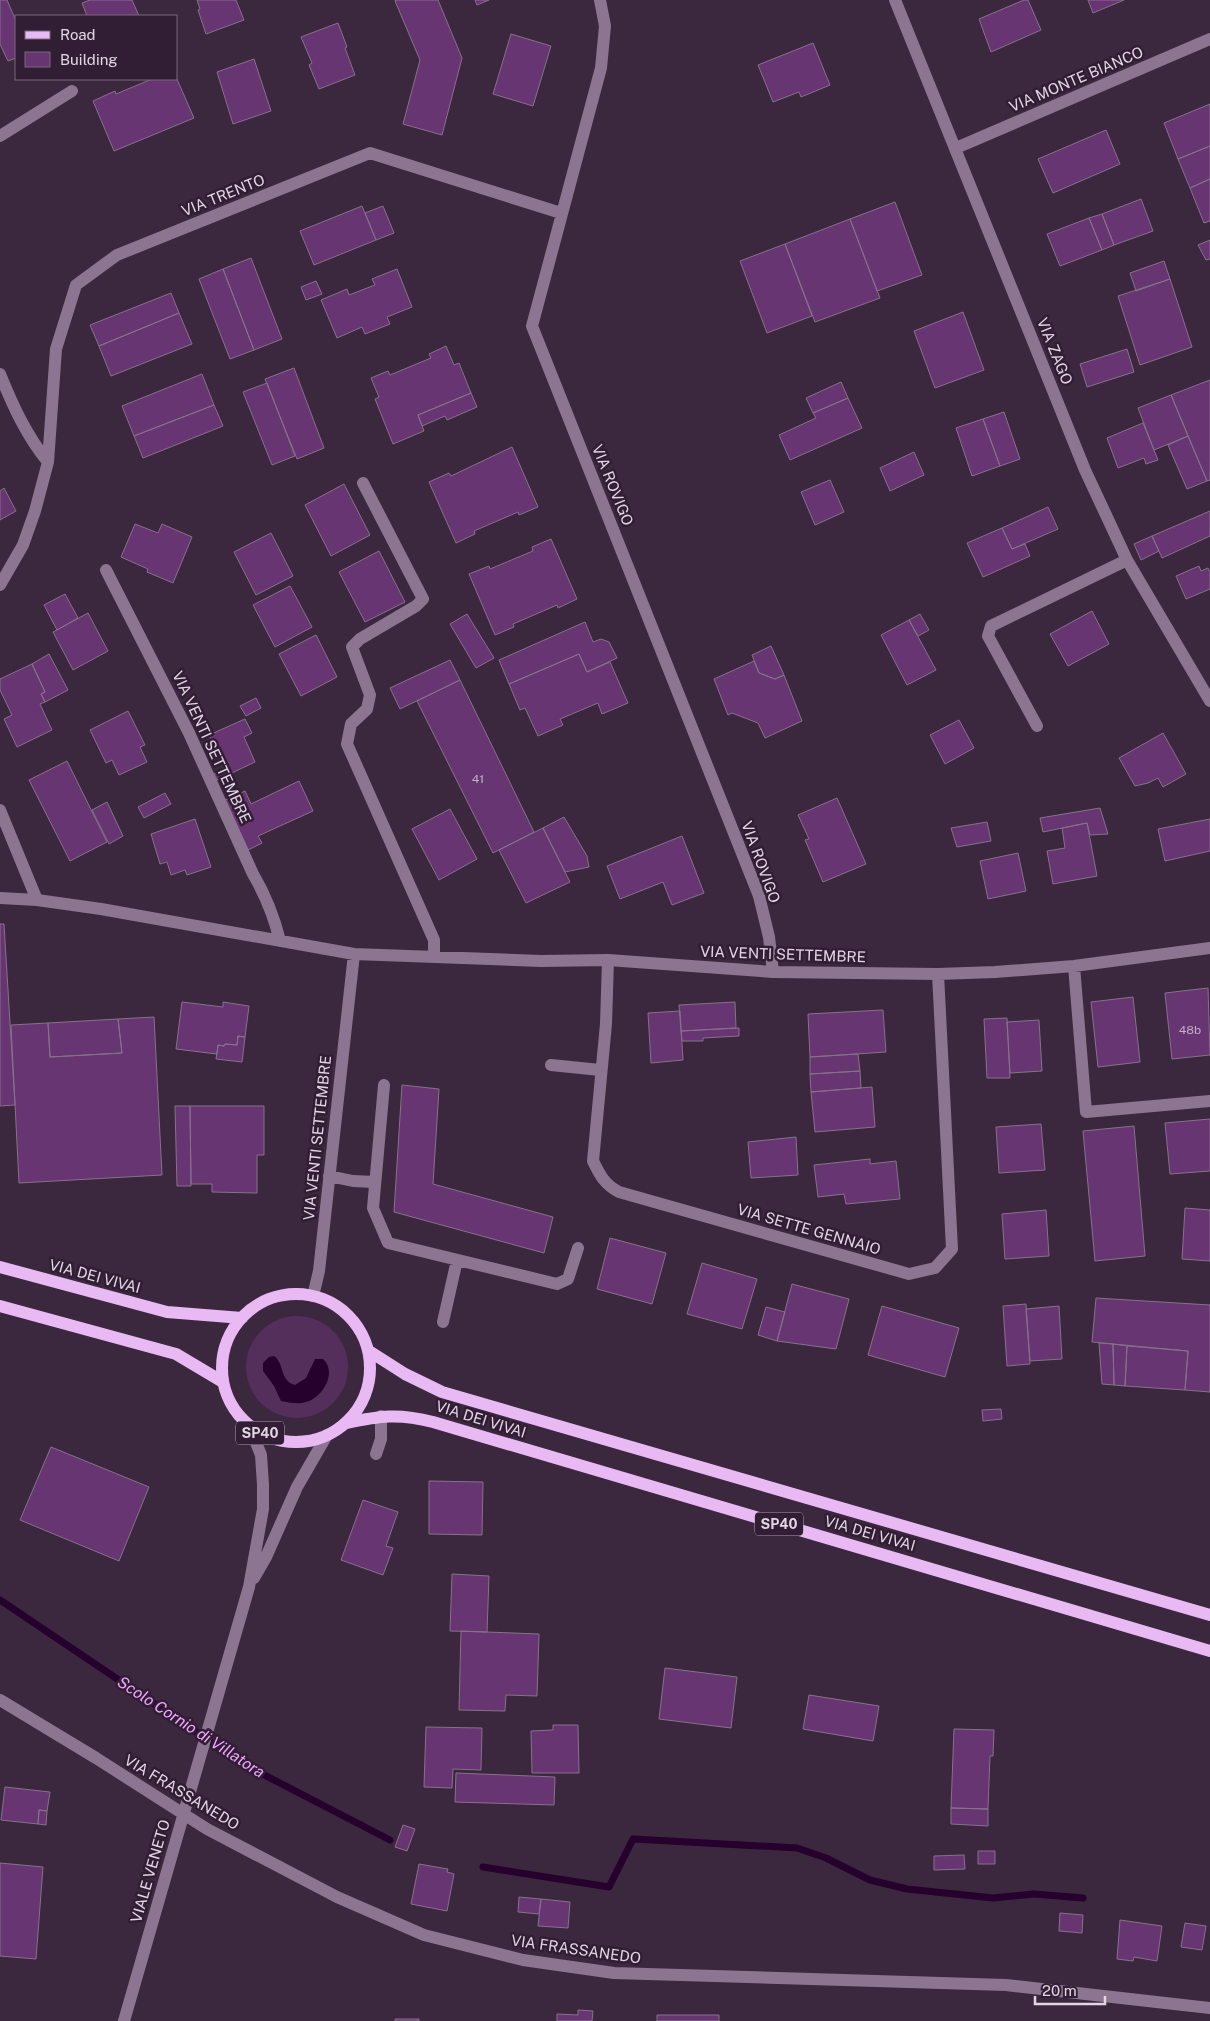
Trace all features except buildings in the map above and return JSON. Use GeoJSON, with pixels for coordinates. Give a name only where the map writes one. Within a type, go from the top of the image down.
{"type":"FeatureCollection","features":[{"type":"Feature","properties":{"kind":"main road","name":"VIA DEI VIVAI"},"geometry":{"type":"LineString","coordinates":[[0,1267],[167,1312],[242,1318]]}},
{"type":"Feature","properties":{"kind":"main road","name":"SP40"},"geometry":{"type":"LineString","coordinates":[[294,1294],[313,1296],[332,1303],[349,1315],[361,1332],[368,1351],[370,1371],[367,1390],[358,1408],[346,1423],[327,1435],[306,1442],[284,1441],[263,1434],[249,1425],[231,1403],[223,1382],[223,1359],[229,1337],[242,1318],[257,1306],[275,1298],[294,1294]]}},
{"type":"Feature","properties":{"kind":"main road"},"geometry":{"type":"LineString","coordinates":[[0,1306],[176,1354],[223,1382]]}},
{"type":"Feature","properties":{"kind":"main road","name":"VIA DEI VIVAI"},"geometry":{"type":"LineString","coordinates":[[368,1351],[405,1374],[442,1392],[1210,1615]]}},
{"type":"Feature","properties":{"kind":"main road","name":"VIA DEI VIVAI"},"geometry":{"type":"LineString","coordinates":[[346,1423],[381,1416],[410,1416],[434,1422],[1210,1651]]}},
{"type":"Feature","properties":{"kind":"street","name":"VIA ROVIGO"},"geometry":{"type":"LineString","coordinates":[[600,0],[605,26],[601,68],[532,326],[759,896],[769,937],[774,972]]}},
{"type":"Feature","properties":{"kind":"street","name":"VIA ZAGO"},"geometry":{"type":"LineString","coordinates":[[895,0],[1085,470],[1127,560],[1210,701]]}},
{"type":"Feature","properties":{"kind":"street","name":"VIA MONTE BIANCO"},"geometry":{"type":"LineString","coordinates":[[956,148],[1210,39]]}},
{"type":"Feature","properties":{"kind":"street"},"geometry":{"type":"LineString","coordinates":[[0,136],[72,91]]}},
{"type":"Feature","properties":{"kind":"street","name":"VIA TRENTO"},"geometry":{"type":"LineString","coordinates":[[0,585],[23,545],[36,511],[48,462],[56,348],[76,285],[117,255],[370,153],[562,213]]}},
{"type":"Feature","properties":{"kind":"street"},"geometry":{"type":"LineString","coordinates":[[0,374],[20,422],[34,445],[48,462]]}},
{"type":"Feature","properties":{"kind":"street"},"geometry":{"type":"LineString","coordinates":[[363,483],[423,598],[416,606],[360,639],[352,647],[370,695],[367,709],[351,724],[347,744],[434,940],[434,957]]}},
{"type":"Feature","properties":{"kind":"street"},"geometry":{"type":"LineString","coordinates":[[1037,726],[988,636],[991,626],[1127,560]]}},
{"type":"Feature","properties":{"kind":"street","name":"VIA VENTI SETTEMBRE"},"geometry":{"type":"LineString","coordinates":[[106,570],[189,733],[254,874],[264,891],[270,904],[280,940]]}},
{"type":"Feature","properties":{"kind":"street"},"geometry":{"type":"LineString","coordinates":[[0,810],[37,900]]}},
{"type":"Feature","properties":{"kind":"street","name":"VIA VENTI SETTEMBRE"},"geometry":{"type":"LineString","coordinates":[[0,898],[37,900],[130,914],[354,954],[541,961],[608,960],[774,972],[938,974],[1074,966],[1210,948]]}},
{"type":"Feature","properties":{"kind":"street","name":"VIA VENTI SETTEMBRE"},"geometry":{"type":"LineString","coordinates":[[313,1296],[319,1271],[354,954]]}},
{"type":"Feature","properties":{"kind":"street","name":"VIA SETTE GENNAIO"},"geometry":{"type":"LineString","coordinates":[[608,960],[606,1024],[600,1070],[593,1160],[602,1180],[619,1192],[909,1274],[935,1268],[952,1249],[938,974]]}},
{"type":"Feature","properties":{"kind":"street"},"geometry":{"type":"LineString","coordinates":[[1074,966],[1086,1112],[1210,1102]]}},
{"type":"Feature","properties":{"kind":"street"},"geometry":{"type":"LineString","coordinates":[[551,1065],[600,1070]]}},
{"type":"Feature","properties":{"kind":"street"},"geometry":{"type":"LineString","coordinates":[[384,1085],[373,1208],[388,1243],[557,1284],[568,1279],[578,1248]]}},
{"type":"Feature","properties":{"kind":"street"},"geometry":{"type":"LineString","coordinates":[[329,1176],[353,1181],[375,1182]]}},
{"type":"Feature","properties":{"kind":"street"},"geometry":{"type":"LineString","coordinates":[[443,1322],[457,1260]]}},
{"type":"Feature","properties":{"kind":"street"},"geometry":{"type":"LineString","coordinates":[[376,1454],[380,1439],[381,1416]]}},
{"type":"Feature","properties":{"kind":"street","name":"VIALE VENETO"},"geometry":{"type":"LineString","coordinates":[[124,2021],[249,1587],[263,1508],[263,1485],[261,1455],[249,1425]]}},
{"type":"Feature","properties":{"kind":"street","name":"VIALE VENETO"},"geometry":{"type":"LineString","coordinates":[[249,1587],[266,1558],[297,1487],[327,1435]]}},
{"type":"Feature","properties":{"kind":"street","name":"VIA FRASSANEDO"},"geometry":{"type":"LineString","coordinates":[[0,1700],[96,1758],[184,1815],[337,1897],[424,1935],[523,1960],[614,1973],[1006,1986],[1210,2008]]}},
{"type":"Feature","properties":{"kind":"shaded area"},"geometry":{"type":"Polygon","coordinates":[[[297,1316],[317,1320],[333,1331],[344,1347],[348,1367],[344,1387],[333,1403],[317,1414],[297,1418],[277,1414],[261,1403],[250,1387],[246,1367],[250,1347],[261,1331],[277,1320],[297,1316]]]}},
{"type":"Feature","properties":{"kind":"shaded area"},"geometry":{"type":"Polygon","coordinates":[[[274,1356],[280,1363],[284,1376],[290,1383],[295,1385],[306,1378],[315,1359],[323,1359],[329,1370],[329,1376],[324,1389],[306,1402],[281,1401],[274,1386],[263,1371],[263,1363],[269,1357],[274,1356]]]}},
{"type":"Feature","properties":{"kind":"waterway","name":"Scolo Cornio di Villatora"},"geometry":{"type":"LineString","coordinates":[[0,1600],[245,1765],[390,1840]]}},
{"type":"Feature","properties":{"kind":"waterway","name":"Scolo Cornio di Villatora"},"geometry":{"type":"LineString","coordinates":[[483,1867],[609,1887],[633,1839],[797,1848],[826,1858],[870,1880],[907,1889],[993,1898],[1034,1894],[1083,1898]]}}]}
